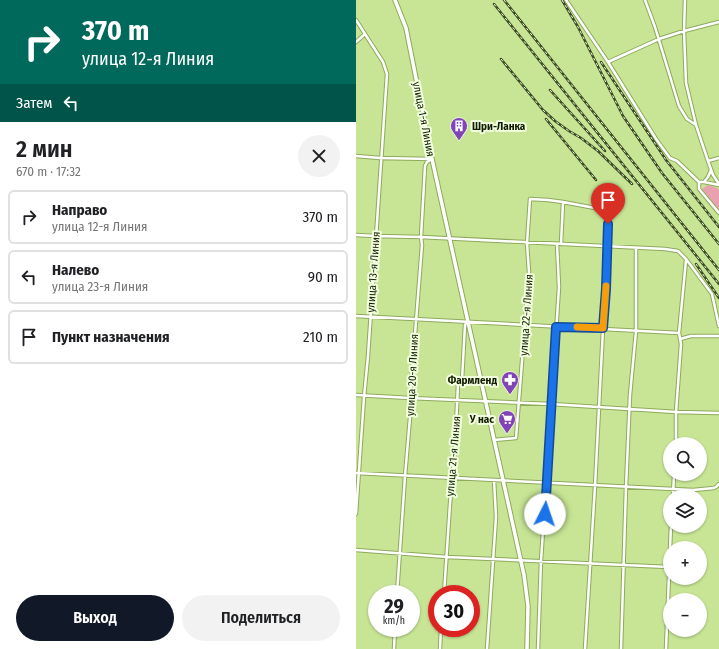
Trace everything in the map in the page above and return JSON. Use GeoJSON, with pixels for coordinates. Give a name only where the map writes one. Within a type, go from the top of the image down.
{"type":"FeatureCollection","features":[{"type":"Feature","properties":{"kind":"main road","name":"улица 1-я Линия"},"geometry":{"type":"LineString","coordinates":[[395,0],[408,34],[432,159],[450,239]]}},
{"type":"Feature","properties":{"kind":"main road","name":"улица 21-я Линия"},"geometry":{"type":"LineString","coordinates":[[450,239],[486,402]]}},
{"type":"Feature","properties":{"kind":"main road"},"geometry":{"type":"LineString","coordinates":[[486,402],[524,575],[528,606],[526,649]]}},
{"type":"Feature","properties":{"kind":"street"},"geometry":{"type":"LineString","coordinates":[[566,0],[608,62],[656,139],[670,158],[677,161],[698,182],[700,189],[719,213]]}},
{"type":"Feature","properties":{"kind":"street"},"geometry":{"type":"LineString","coordinates":[[645,0],[680,106],[687,119],[696,125]]}},
{"type":"Feature","properties":{"kind":"street"},"geometry":{"type":"LineString","coordinates":[[685,0],[684,31],[686,83],[696,125],[711,170],[719,184]]}},
{"type":"Feature","properties":{"kind":"street","name":"улица 13-я Линия"},"geometry":{"type":"LineString","coordinates":[[356,20],[384,62],[387,74],[380,158],[368,356],[357,473],[356,514]]}},
{"type":"Feature","properties":{"kind":"street"},"geometry":{"type":"LineString","coordinates":[[608,62],[659,40],[684,31],[719,22]]}},
{"type":"Feature","properties":{"kind":"street"},"geometry":{"type":"LineString","coordinates":[[356,42],[366,35]]}},
{"type":"Feature","properties":{"kind":"street"},"geometry":{"type":"LineString","coordinates":[[356,156],[432,159]]}},
{"type":"Feature","properties":{"kind":"street"},"geometry":{"type":"LineString","coordinates":[[708,161],[719,158]]}},
{"type":"Feature","properties":{"kind":"street","name":"улица 20-я Линия"},"geometry":{"type":"LineString","coordinates":[[397,585],[422,244],[421,237],[425,166],[427,162],[432,159]]}},
{"type":"Feature","properties":{"kind":"street"},"geometry":{"type":"LineString","coordinates":[[704,182],[711,170]]}},
{"type":"Feature","properties":{"kind":"street"},"geometry":{"type":"LineString","coordinates":[[698,182],[719,184]]}},
{"type":"Feature","properties":{"kind":"street","name":"улица 22-я Линия"},"geometry":{"type":"LineString","coordinates":[[494,440],[516,438],[529,272],[527,243],[530,199],[563,202]]}},
{"type":"Feature","properties":{"kind":"street"},"geometry":{"type":"LineString","coordinates":[[561,244],[563,202],[595,208],[608,213],[606,289],[584,649]]}},
{"type":"Feature","properties":{"kind":"street"},"geometry":{"type":"LineString","coordinates":[[356,235],[607,246],[678,251],[686,259],[712,294],[719,326]]}},
{"type":"Feature","properties":{"kind":"street"},"geometry":{"type":"LineString","coordinates":[[538,649],[551,404],[559,287],[557,244]]}},
{"type":"Feature","properties":{"kind":"street"},"geometry":{"type":"LineString","coordinates":[[621,649],[629,409],[631,372],[636,331],[636,248]]}},
{"type":"Feature","properties":{"kind":"street"},"geometry":{"type":"LineString","coordinates":[[676,437],[676,412],[681,344],[679,333],[686,259]]}},
{"type":"Feature","properties":{"kind":"street"},"geometry":{"type":"LineString","coordinates":[[356,316],[679,333]]}},
{"type":"Feature","properties":{"kind":"street","name":"улица 21-я Линия"},"geometry":{"type":"LineString","coordinates":[[445,585],[455,448],[458,384],[462,380],[465,325],[468,321]]}},
{"type":"Feature","properties":{"kind":"street"},"geometry":{"type":"LineString","coordinates":[[680,339],[691,336],[719,336]]}},
{"type":"Feature","properties":{"kind":"street"},"geometry":{"type":"LineString","coordinates":[[356,395],[719,413]]}},
{"type":"Feature","properties":{"kind":"street"},"geometry":{"type":"LineString","coordinates":[[357,473],[673,489],[674,481]]}},
{"type":"Feature","properties":{"kind":"street"},"geometry":{"type":"LineString","coordinates":[[487,649],[496,517],[494,480]]}},
{"type":"Feature","properties":{"kind":"street"},"geometry":{"type":"LineString","coordinates":[[704,489],[714,488],[719,484]]}},
{"type":"Feature","properties":{"kind":"street"},"geometry":{"type":"LineString","coordinates":[[356,550],[447,557],[663,567]]}},
{"type":"Feature","properties":{"kind":"street"},"geometry":{"type":"LineString","coordinates":[[666,649],[668,585]]}},
{"type":"Feature","properties":{"kind":"street"},"geometry":{"type":"LineString","coordinates":[[394,649],[395,637]]}},
{"type":"Feature","properties":{"kind":"street"},"geometry":{"type":"LineString","coordinates":[[440,649],[441,637]]}},
{"type":"Feature","properties":{"kind":"shaded area"},"geometry":{"type":"Polygon","coordinates":[[[708,185],[719,190],[719,210],[702,189],[708,185]]]}},
{"type":"Feature","properties":{"kind":"railway"},"geometry":{"type":"LineString","coordinates":[[504,0],[719,270]]}},
{"type":"Feature","properties":{"kind":"railway"},"geometry":{"type":"LineString","coordinates":[[562,0],[578,27],[623,116],[662,173],[719,244]]}},
{"type":"Feature","properties":{"kind":"railway"},"geometry":{"type":"LineString","coordinates":[[494,4],[719,284]]}},
{"type":"Feature","properties":{"kind":"railway"},"geometry":{"type":"LineString","coordinates":[[501,59],[543,110],[555,121],[598,151],[632,184]]}},
{"type":"Feature","properties":{"kind":"railway"},"geometry":{"type":"LineString","coordinates":[[601,62],[666,160],[719,227]]}},
{"type":"Feature","properties":{"kind":"railway"},"geometry":{"type":"LineString","coordinates":[[550,90],[605,151]]}},
{"type":"Feature","properties":{"kind":"railway"},"geometry":{"type":"LineString","coordinates":[[546,119],[596,180]]}},
{"type":"Feature","properties":{"kind":"railway"},"geometry":{"type":"LineString","coordinates":[[696,264],[719,298]]}},
{"type":"Feature","properties":{"kind":"slow traffic"},"geometry":{"type":"LineString","coordinates":[[577,327],[603,328],[606,286]]}},
{"type":"Feature","properties":{"kind":"place","name":"Шри-Ланка"},"geometry":{"type":"Point","coordinates":[459,141]}},
{"type":"Feature","properties":{"kind":"place","name":"Фармленд"},"geometry":{"type":"Point","coordinates":[510,395]}},
{"type":"Feature","properties":{"kind":"place","name":"У нас"},"geometry":{"type":"Point","coordinates":[507,434]}},
{"type":"Feature","properties":{"kind":"route"},"geometry":{"type":"LineString","coordinates":[[545,514],[556,327],[603,328],[608,224]]}}]}
